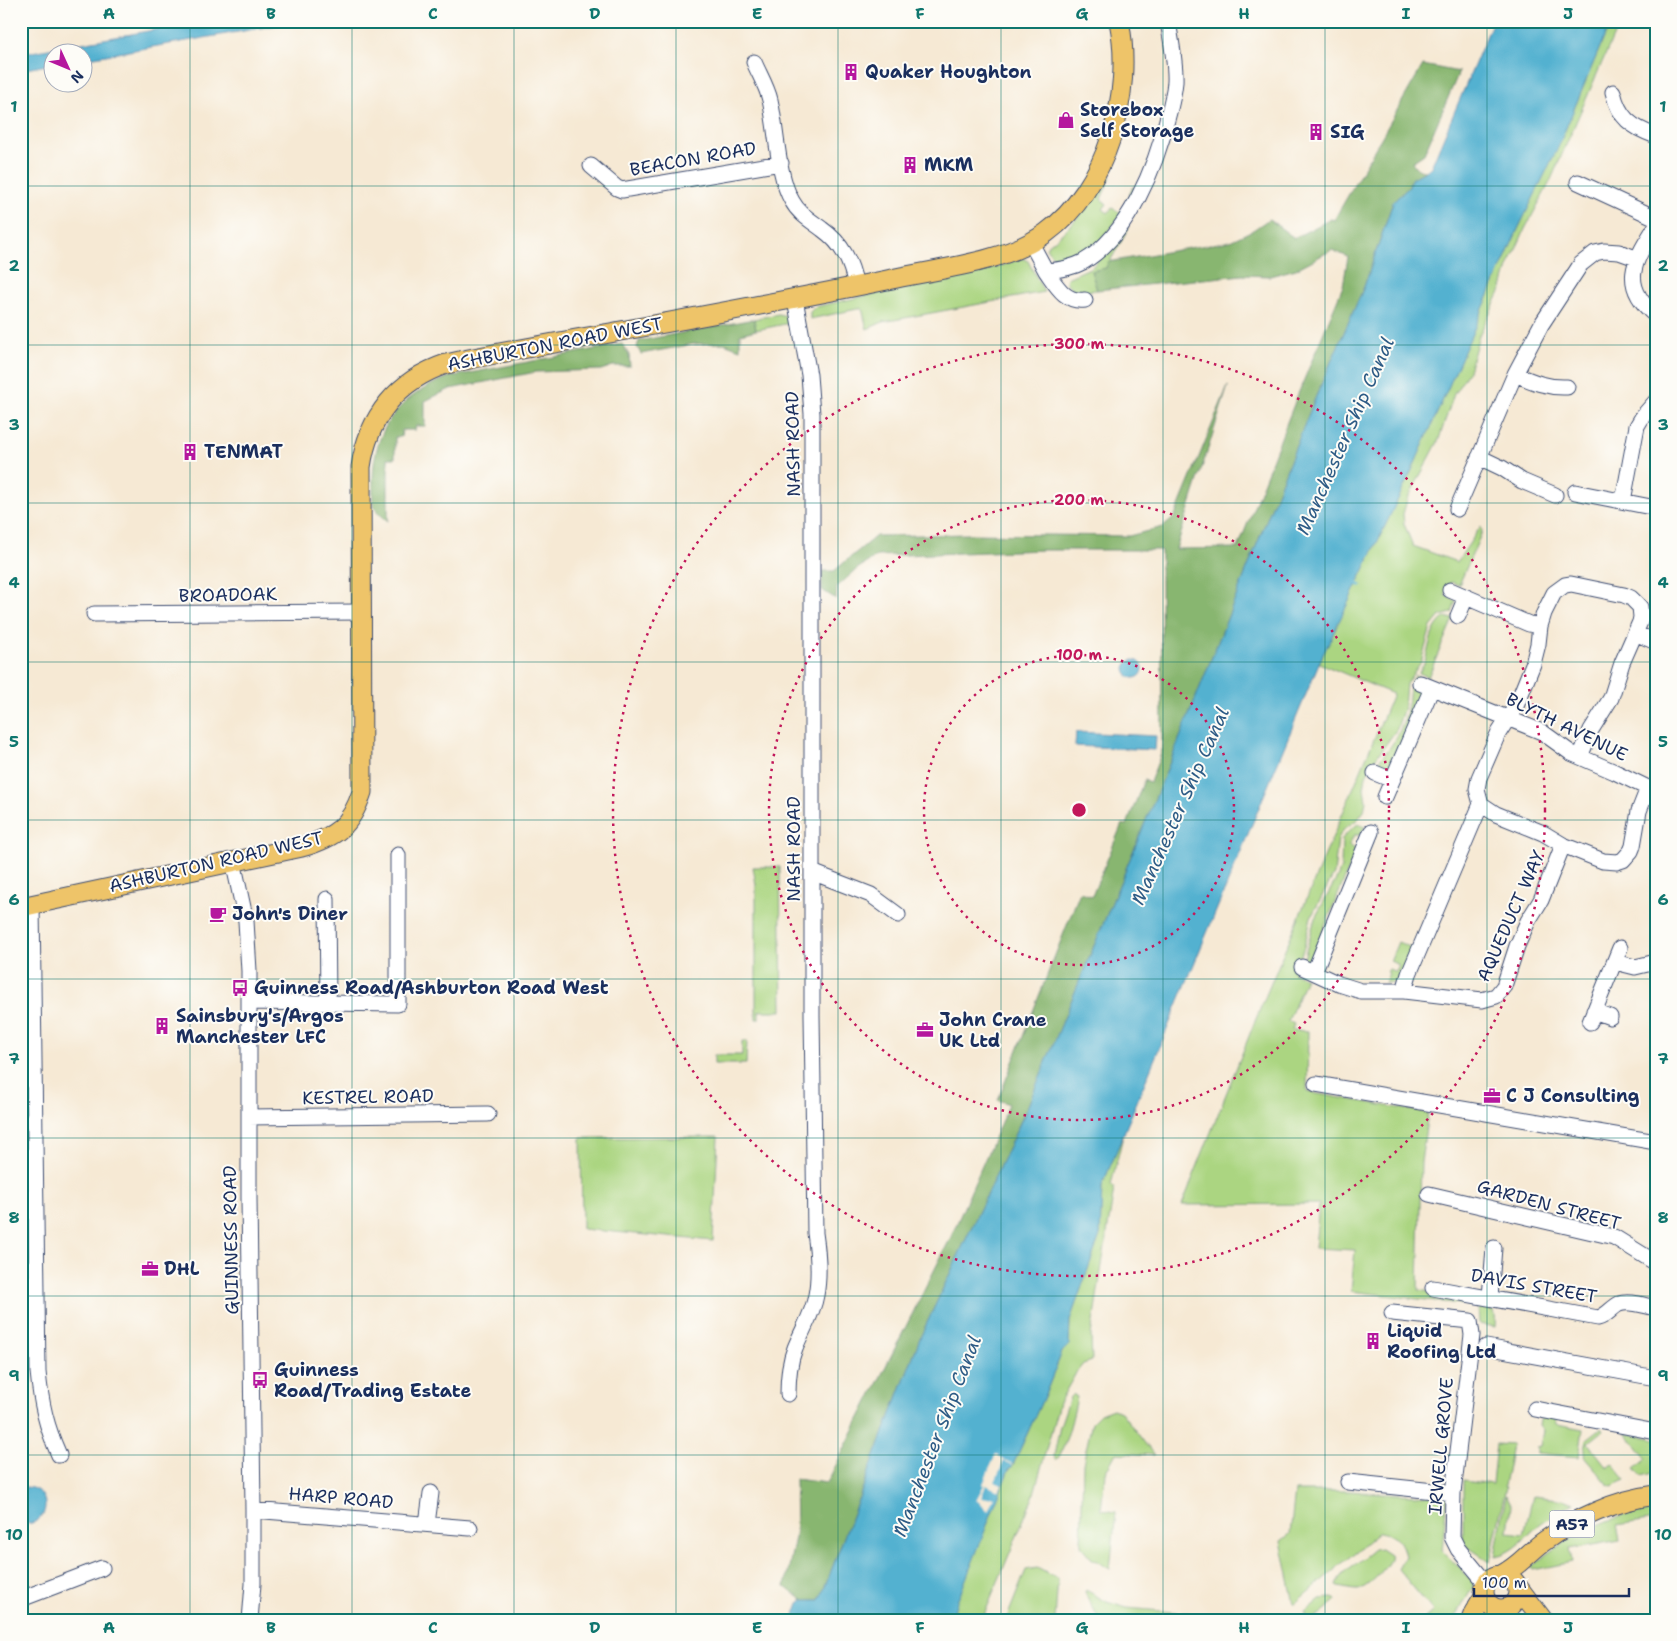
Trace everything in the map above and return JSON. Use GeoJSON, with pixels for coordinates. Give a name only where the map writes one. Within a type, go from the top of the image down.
{"type":"FeatureCollection","features":[{"type":"Feature","properties":{"kind":"main road","name":"ASHBURTON ROAD WEST"},"geometry":{"type":"LineString","coordinates":[[27,906],[320,842],[332,836],[350,818],[362,792],[361,467],[369,435],[376,419],[385,406],[408,383],[432,369],[462,360],[795,299],[983,260],[1031,243],[1046,233],[1072,209],[1092,180],[1107,149],[1117,115],[1122,80],[1119,21]]}},
{"type":"Feature","properties":{"kind":"main road","name":"A57"},"geometry":{"type":"LineString","coordinates":[[1471,1620],[1492,1583],[1518,1565],[1540,1544],[1572,1524],[1620,1502],[1655,1495]]}},
{"type":"Feature","properties":{"kind":"main road"},"geometry":{"type":"LineString","coordinates":[[1522,1620],[1516,1614],[1489,1605],[1492,1583],[1511,1578],[1543,1620]]}},
{"type":"Feature","properties":{"kind":"main road"},"geometry":{"type":"LineString","coordinates":[[1480,1620],[1489,1613],[1515,1603],[1519,1592],[1518,1587]]}},
{"type":"Feature","properties":{"kind":"street"},"geometry":{"type":"LineString","coordinates":[[1046,271],[1076,265],[1095,253],[1111,238],[1126,219],[1142,189],[1161,143],[1174,87],[1168,21]]}},
{"type":"Feature","properties":{"kind":"street","name":"BEACON ROAD"},"geometry":{"type":"LineString","coordinates":[[754,62],[770,98],[784,180],[791,200],[804,216],[832,236],[839,244],[849,259],[856,286]]}},
{"type":"Feature","properties":{"kind":"street"},"geometry":{"type":"LineString","coordinates":[[1613,92],[1618,108],[1627,121],[1640,130],[1656,136]]}},
{"type":"Feature","properties":{"kind":"street","name":"BEACON ROAD"},"geometry":{"type":"LineString","coordinates":[[591,166],[622,190],[781,163]]}},
{"type":"Feature","properties":{"kind":"street"},"geometry":{"type":"LineString","coordinates":[[1578,182],[1656,218]]}},
{"type":"Feature","properties":{"kind":"street"},"geometry":{"type":"LineString","coordinates":[[1656,226],[1636,258],[1633,272],[1636,289],[1645,305],[1656,316]]}},
{"type":"Feature","properties":{"kind":"street"},"geometry":{"type":"LineString","coordinates":[[1031,243],[1046,271],[1064,294],[1076,301],[1085,300]]}},
{"type":"Feature","properties":{"kind":"street"},"geometry":{"type":"LineString","coordinates":[[1457,509],[1458,492],[1480,457],[1515,374],[1541,325],[1581,264],[1595,254],[1604,251],[1619,252],[1636,258]]}},
{"type":"Feature","properties":{"kind":"street","name":"NASH ROAD"},"geometry":{"type":"LineString","coordinates":[[788,1394],[790,1361],[817,1294],[818,1270],[815,1233],[812,872],[812,400],[806,352],[795,299]]}},
{"type":"Feature","properties":{"kind":"street"},"geometry":{"type":"LineString","coordinates":[[1515,374],[1551,393],[1567,387]]}},
{"type":"Feature","properties":{"kind":"street"},"geometry":{"type":"LineString","coordinates":[[1623,501],[1637,426],[1642,416],[1656,401]]}},
{"type":"Feature","properties":{"kind":"street"},"geometry":{"type":"LineString","coordinates":[[1480,457],[1522,481],[1541,482],[1555,495]]}},
{"type":"Feature","properties":{"kind":"street"},"geometry":{"type":"LineString","coordinates":[[1575,492],[1594,503],[1623,501],[1656,508]]}},
{"type":"Feature","properties":{"kind":"street"},"geometry":{"type":"LineString","coordinates":[[1404,990],[1409,974],[1481,804],[1477,789],[1479,778],[1498,734],[1516,706],[1536,653],[1540,626],[1549,601],[1554,593],[1564,585],[1571,584],[1624,595],[1631,598],[1640,607],[1640,622],[1622,663],[1611,698],[1591,730],[1580,757]]}},
{"type":"Feature","properties":{"kind":"street"},"geometry":{"type":"LineString","coordinates":[[1450,590],[1529,624],[1540,626]]}},
{"type":"Feature","properties":{"kind":"street"},"geometry":{"type":"LineString","coordinates":[[1458,616],[1466,597]]}},
{"type":"Feature","properties":{"kind":"street","name":"BROADOAK"},"geometry":{"type":"LineString","coordinates":[[94,614],[361,612]]}},
{"type":"Feature","properties":{"kind":"street"},"geometry":{"type":"LineString","coordinates":[[1635,633],[1656,642]]}},
{"type":"Feature","properties":{"kind":"street","name":"BLYTH AVENUE"},"geometry":{"type":"LineString","coordinates":[[1385,797],[1426,686],[1542,732],[1565,749],[1580,757],[1652,790]]}},
{"type":"Feature","properties":{"kind":"street"},"geometry":{"type":"LineString","coordinates":[[1375,773],[1392,780]]}},
{"type":"Feature","properties":{"kind":"street"},"geometry":{"type":"LineString","coordinates":[[1481,804],[1496,814],[1543,833],[1563,845],[1603,861],[1617,862],[1628,856],[1633,846],[1639,811],[1652,790]]}},
{"type":"Feature","properties":{"kind":"street","name":"AQUEDUCT WAY"},"geometry":{"type":"LineString","coordinates":[[1363,839],[1308,970],[1339,984],[1361,991],[1404,990],[1482,1000],[1489,999],[1501,991],[1507,979],[1520,937],[1541,900],[1563,845]]}},
{"type":"Feature","properties":{"kind":"street"},"geometry":{"type":"LineString","coordinates":[[249,1002],[398,1004],[398,856]]}},
{"type":"Feature","properties":{"kind":"street","name":"GUINNESS ROAD"},"geometry":{"type":"LineString","coordinates":[[233,861],[246,921],[249,971],[253,1510],[253,1584],[250,1620]]}},
{"type":"Feature","properties":{"kind":"street"},"geometry":{"type":"LineString","coordinates":[[812,872],[871,895],[898,915]]}},
{"type":"Feature","properties":{"kind":"street"},"geometry":{"type":"LineString","coordinates":[[327,899],[328,1003]]}},
{"type":"Feature","properties":{"kind":"street"},"geometry":{"type":"LineString","coordinates":[[27,906],[38,1372],[40,1398],[45,1418],[59,1455]]}},
{"type":"Feature","properties":{"kind":"street"},"geometry":{"type":"LineString","coordinates":[[1610,1017],[1592,1016],[1618,955],[1635,967],[1656,962]]}},
{"type":"Feature","properties":{"kind":"street"},"geometry":{"type":"LineString","coordinates":[[1316,1084],[1656,1142]]}},
{"type":"Feature","properties":{"kind":"street","name":"KESTREL ROAD"},"geometry":{"type":"LineString","coordinates":[[249,1117],[488,1114]]}},
{"type":"Feature","properties":{"kind":"street","name":"GARDEN STREET"},"geometry":{"type":"LineString","coordinates":[[1429,1194],[1614,1237],[1656,1263]]}},
{"type":"Feature","properties":{"kind":"street"},"geometry":{"type":"LineString","coordinates":[[1490,1297],[1494,1248]]}},
{"type":"Feature","properties":{"kind":"street","name":"DAVIS STREET"},"geometry":{"type":"LineString","coordinates":[[1432,1288],[1598,1318],[1604,1316],[1619,1304],[1626,1302],[1656,1308]]}},
{"type":"Feature","properties":{"kind":"street","name":"IRWELL GROVE"},"geometry":{"type":"LineString","coordinates":[[1392,1313],[1470,1321],[1472,1335],[1453,1493],[1452,1537],[1458,1549],[1468,1561],[1481,1566],[1492,1583]]}},
{"type":"Feature","properties":{"kind":"street"},"geometry":{"type":"LineString","coordinates":[[1486,1347],[1656,1378]]}},
{"type":"Feature","properties":{"kind":"street"},"geometry":{"type":"LineString","coordinates":[[1535,1409],[1656,1432]]}},
{"type":"Feature","properties":{"kind":"street"},"geometry":{"type":"LineString","coordinates":[[1348,1482],[1453,1493]]}},
{"type":"Feature","properties":{"kind":"street"},"geometry":{"type":"LineString","coordinates":[[427,1524],[431,1493]]}},
{"type":"Feature","properties":{"kind":"street","name":"HARP ROAD"},"geometry":{"type":"LineString","coordinates":[[253,1510],[470,1528]]}},
{"type":"Feature","properties":{"kind":"street"},"geometry":{"type":"LineString","coordinates":[[21,1599],[102,1568]]}},
{"type":"Feature","properties":{"kind":"green space"},"geometry":{"type":"Polygon","coordinates":[[[1611,21],[1620,21],[1550,182],[1525,229],[1508,267],[1502,288],[1479,335],[1469,371],[1454,394],[1438,442],[1407,500],[1403,514],[1404,524],[1413,546],[1457,562],[1481,526],[1482,532],[1459,585],[1451,582],[1445,595],[1456,601],[1452,613],[1440,616],[1431,627],[1421,662],[1406,684],[1404,707],[1397,729],[1373,762],[1366,776],[1364,811],[1358,819],[1345,828],[1338,838],[1334,874],[1311,917],[1304,947],[1294,973],[1306,978],[1288,1021],[1294,1024],[1292,1030],[1308,1031],[1307,1092],[1428,1113],[1421,1162],[1418,1290],[1487,1300],[1494,1312],[1495,1327],[1479,1324],[1478,1306],[1351,1291],[1355,1250],[1315,1248],[1319,1204],[1182,1205],[1253,1026],[1393,694],[1319,663],[1412,470],[1518,229],[1558,147],[1611,21]]]}},
{"type":"Feature","properties":{"kind":"green space"},"geometry":{"type":"Polygon","coordinates":[[[1423,65],[1459,72],[1424,154],[1412,162],[1418,169],[1426,171],[1411,179],[1409,187],[1393,202],[1364,287],[1314,401],[1173,755],[1027,1108],[920,1338],[820,1600],[803,1600],[785,1587],[796,1532],[795,1479],[827,1483],[950,1239],[1009,1104],[998,1100],[1080,892],[1092,896],[1122,824],[1127,825],[1144,780],[1150,782],[1162,751],[1161,550],[1044,550],[877,556],[857,569],[837,587],[836,599],[822,590],[822,571],[834,571],[876,536],[969,534],[1129,536],[1163,527],[1174,518],[1228,386],[1176,549],[1238,548],[1298,394],[1343,286],[1348,257],[1332,250],[1296,269],[1270,276],[1242,275],[1097,290],[1091,271],[1106,268],[1108,262],[1230,241],[1253,230],[1269,219],[1294,238],[1331,219],[1334,220],[1423,65]]]}},
{"type":"Feature","properties":{"kind":"green space"},"geometry":{"type":"Polygon","coordinates":[[[1107,175],[1111,177],[1101,199],[1107,204],[1103,209],[1108,213],[1112,208],[1120,213],[1133,187],[1136,188],[1122,212],[1104,237],[1094,247],[1082,255],[1069,259],[1056,259],[1046,247],[1065,231],[1080,214],[1107,175]]]}},
{"type":"Feature","properties":{"kind":"green space"},"geometry":{"type":"Polygon","coordinates":[[[1127,227],[1129,228],[1106,268],[1091,271],[1097,290],[1079,291],[1072,288],[1066,281],[1067,278],[1092,267],[1127,227]]]}},
{"type":"Feature","properties":{"kind":"green space"},"geometry":{"type":"Polygon","coordinates":[[[1022,258],[1028,261],[1044,292],[883,322],[867,329],[862,308],[810,319],[810,312],[815,307],[1001,266],[1022,258]]]}},
{"type":"Feature","properties":{"kind":"green space"},"geometry":{"type":"Polygon","coordinates":[[[778,314],[787,316],[790,323],[756,330],[754,319],[778,314]]]}},
{"type":"Feature","properties":{"kind":"green space"},"geometry":{"type":"Polygon","coordinates":[[[754,319],[756,330],[740,334],[740,349],[724,343],[694,344],[641,354],[637,347],[639,341],[754,319]]]}},
{"type":"Feature","properties":{"kind":"green space"},"geometry":{"type":"Polygon","coordinates":[[[622,344],[629,355],[630,366],[613,366],[601,370],[536,372],[450,389],[425,401],[425,426],[416,426],[415,430],[402,430],[401,437],[395,437],[395,458],[388,458],[388,521],[375,509],[373,504],[374,467],[381,436],[398,409],[415,394],[449,377],[622,344]]]}},
{"type":"Feature","properties":{"kind":"green space"},"geometry":{"type":"Polygon","coordinates":[[[1445,617],[1453,619],[1428,677],[1419,673],[1434,631],[1445,617]]]}},
{"type":"Feature","properties":{"kind":"green space"},"geometry":{"type":"Polygon","coordinates":[[[1415,675],[1419,677],[1422,693],[1390,770],[1387,770],[1376,766],[1376,764],[1399,733],[1407,710],[1411,683],[1415,675]]]}},
{"type":"Feature","properties":{"kind":"green space"},"geometry":{"type":"Polygon","coordinates":[[[1358,824],[1365,827],[1360,835],[1354,835],[1349,845],[1356,852],[1312,957],[1310,960],[1303,962],[1315,918],[1341,867],[1342,839],[1358,824]]]}},
{"type":"Feature","properties":{"kind":"green space"},"geometry":{"type":"Polygon","coordinates":[[[753,867],[780,867],[782,1011],[759,1011],[759,1019],[756,1019],[756,885],[753,867]]]}},
{"type":"Feature","properties":{"kind":"green space"},"geometry":{"type":"Polygon","coordinates":[[[1398,942],[1412,948],[1397,982],[1385,983],[1389,969],[1396,972],[1399,965],[1390,961],[1398,942]]]}},
{"type":"Feature","properties":{"kind":"green space"},"geometry":{"type":"Polygon","coordinates":[[[742,1041],[747,1041],[746,1064],[714,1064],[714,1055],[742,1055],[742,1041]]]}},
{"type":"Feature","properties":{"kind":"green space"},"geometry":{"type":"Polygon","coordinates":[[[1124,1132],[1111,1185],[1114,1189],[1091,1335],[1092,1361],[1083,1364],[1059,1403],[1033,1497],[982,1620],[950,1620],[999,1491],[1047,1390],[1062,1352],[1069,1344],[1070,1320],[1100,1235],[1102,1186],[1124,1132]]]}},
{"type":"Feature","properties":{"kind":"green space"},"geometry":{"type":"Polygon","coordinates":[[[718,1137],[713,1241],[582,1229],[581,1138],[718,1137]]]}},
{"type":"Feature","properties":{"kind":"green space"},"geometry":{"type":"Polygon","coordinates":[[[1073,1394],[1077,1397],[1072,1421],[1066,1441],[1056,1460],[1054,1456],[1060,1426],[1070,1397],[1073,1394]]]}},
{"type":"Feature","properties":{"kind":"green space"},"geometry":{"type":"Polygon","coordinates":[[[1113,1409],[1121,1412],[1154,1455],[1116,1453],[1105,1473],[1101,1510],[1116,1512],[1110,1569],[1091,1558],[1081,1546],[1083,1464],[1092,1422],[1100,1414],[1113,1409]]]}},
{"type":"Feature","properties":{"kind":"green space"},"geometry":{"type":"Polygon","coordinates":[[[1545,1416],[1555,1417],[1557,1424],[1583,1429],[1579,1457],[1537,1453],[1537,1447],[1540,1446],[1543,1431],[1539,1426],[1540,1420],[1545,1416]]]}},
{"type":"Feature","properties":{"kind":"green space"},"geometry":{"type":"Polygon","coordinates":[[[1601,1428],[1603,1431],[1588,1443],[1607,1467],[1612,1463],[1626,1480],[1612,1486],[1608,1484],[1584,1456],[1587,1439],[1601,1428]]]}},
{"type":"Feature","properties":{"kind":"green space"},"geometry":{"type":"Polygon","coordinates":[[[1626,1433],[1656,1439],[1656,1472],[1641,1476],[1635,1469],[1647,1459],[1626,1433]]]}},
{"type":"Feature","properties":{"kind":"green space"},"geometry":{"type":"Polygon","coordinates":[[[1496,1444],[1512,1445],[1504,1486],[1506,1487],[1490,1562],[1468,1547],[1463,1540],[1463,1480],[1492,1484],[1496,1444]]]}},
{"type":"Feature","properties":{"kind":"green space"},"geometry":{"type":"Polygon","coordinates":[[[1295,1491],[1349,1491],[1447,1497],[1442,1551],[1475,1583],[1454,1620],[1423,1620],[1433,1611],[1398,1569],[1405,1556],[1402,1546],[1394,1536],[1379,1532],[1294,1604],[1281,1541],[1290,1534],[1295,1491]]]}},
{"type":"Feature","properties":{"kind":"green space"},"geometry":{"type":"Polygon","coordinates":[[[1506,1495],[1511,1505],[1508,1532],[1524,1534],[1533,1496],[1566,1500],[1574,1503],[1540,1524],[1514,1548],[1495,1556],[1506,1495]]]}},
{"type":"Feature","properties":{"kind":"green space"},"geometry":{"type":"Polygon","coordinates":[[[1656,1507],[1656,1520],[1617,1526],[1620,1540],[1570,1549],[1572,1562],[1533,1570],[1531,1567],[1559,1546],[1589,1529],[1622,1516],[1656,1507]]]}},
{"type":"Feature","properties":{"kind":"green space"},"geometry":{"type":"Polygon","coordinates":[[[1381,1548],[1390,1554],[1390,1558],[1384,1569],[1373,1581],[1358,1590],[1336,1586],[1339,1578],[1374,1549],[1381,1548]]]}},
{"type":"Feature","properties":{"kind":"green space"},"geometry":{"type":"Polygon","coordinates":[[[1037,1568],[1058,1579],[1055,1620],[1006,1620],[1026,1570],[1037,1568]]]}},
{"type":"Feature","properties":{"kind":"green space"},"geometry":{"type":"Polygon","coordinates":[[[1086,1590],[1107,1602],[1127,1608],[1209,1615],[1217,1620],[1099,1620],[1085,1593],[1086,1590]]]}},
{"type":"Feature","properties":{"kind":"green space"},"geometry":{"type":"Polygon","coordinates":[[[1332,1598],[1336,1601],[1314,1619],[1309,1620],[1305,1616],[1305,1612],[1320,1599],[1332,1598]]]}},
{"type":"Feature","properties":{"kind":"water"},"geometry":{"type":"Polygon","coordinates":[[[203,21],[301,21],[92,57],[92,42],[87,42],[203,21]]]}},
{"type":"Feature","properties":{"kind":"water","name":"Manchester Ship Canal"},"geometry":{"type":"Polygon","coordinates":[[[1493,21],[1611,21],[1558,147],[1518,229],[1412,470],[1319,663],[1102,1186],[1100,1235],[1070,1320],[1069,1345],[1062,1352],[1047,1390],[1013,1465],[1009,1469],[950,1620],[793,1620],[799,1603],[803,1600],[820,1600],[920,1338],[1027,1108],[1173,755],[1314,401],[1364,287],[1393,202],[1409,187],[1411,179],[1431,167],[1493,21]]]}},
{"type":"Feature","properties":{"kind":"water"},"geometry":{"type":"Polygon","coordinates":[[[42,50],[42,66],[21,70],[21,54],[42,50]]]}},
{"type":"Feature","properties":{"kind":"water"},"geometry":{"type":"Polygon","coordinates":[[[1134,660],[1140,663],[1143,669],[1140,675],[1134,678],[1128,675],[1125,669],[1128,663],[1134,660]]]}},
{"type":"Feature","properties":{"kind":"water"},"geometry":{"type":"Polygon","coordinates":[[[1076,732],[1156,736],[1155,750],[1075,746],[1076,732]]]}},
{"type":"Feature","properties":{"kind":"water"},"geometry":{"type":"Polygon","coordinates":[[[21,1488],[35,1489],[41,1494],[45,1501],[45,1508],[43,1515],[38,1520],[30,1523],[21,1523],[21,1488]]]}},
{"type":"Feature","properties":{"kind":"pier"},"geometry":{"type":"Polygon","coordinates":[[[996,1454],[1013,1465],[1004,1461],[995,1482],[1002,1485],[999,1491],[986,1485],[981,1498],[994,1497],[988,1512],[976,1500],[996,1454]]]}},
{"type":"Feature","properties":{"kind":"waterway"},"geometry":{"type":"LineString","coordinates":[[1357,584],[1361,586]]}},
{"type":"Feature","properties":{"kind":"place","name":"Quaker Houghton"},"geometry":{"type":"Point","coordinates":[851,72]}},
{"type":"Feature","properties":{"kind":"place","name":"Storebox Self Storage"},"geometry":{"type":"Point","coordinates":[1066,120]}},
{"type":"Feature","properties":{"kind":"place","name":"SIG"},"geometry":{"type":"Point","coordinates":[1316,132]}},
{"type":"Feature","properties":{"kind":"place","name":"MKM"},"geometry":{"type":"Point","coordinates":[910,165]}},
{"type":"Feature","properties":{"kind":"place","name":"TENMAT"},"geometry":{"type":"Point","coordinates":[190,452]}},
{"type":"Feature","properties":{"kind":"place","name":"John's Diner"},"geometry":{"type":"Point","coordinates":[218,914]}},
{"type":"Feature","properties":{"kind":"place","name":"Guinness Road/Ashburton Road West"},"geometry":{"type":"Point","coordinates":[240,988]}},
{"type":"Feature","properties":{"kind":"place","name":"Sainsbury's/Argos Manchester LFC"},"geometry":{"type":"Point","coordinates":[162,1026]}},
{"type":"Feature","properties":{"kind":"place","name":"John Crane UK Ltd"},"geometry":{"type":"Point","coordinates":[925,1030]}},
{"type":"Feature","properties":{"kind":"place","name":"C J Consulting"},"geometry":{"type":"Point","coordinates":[1492,1096]}},
{"type":"Feature","properties":{"kind":"place","name":"DHL"},"geometry":{"type":"Point","coordinates":[150,1269]}},
{"type":"Feature","properties":{"kind":"place","name":"Liquid Roofing Ltd"},"geometry":{"type":"Point","coordinates":[1373,1341]}},
{"type":"Feature","properties":{"kind":"place","name":"Guinness Road/Trading Estate"},"geometry":{"type":"Point","coordinates":[260,1380]}}]}
